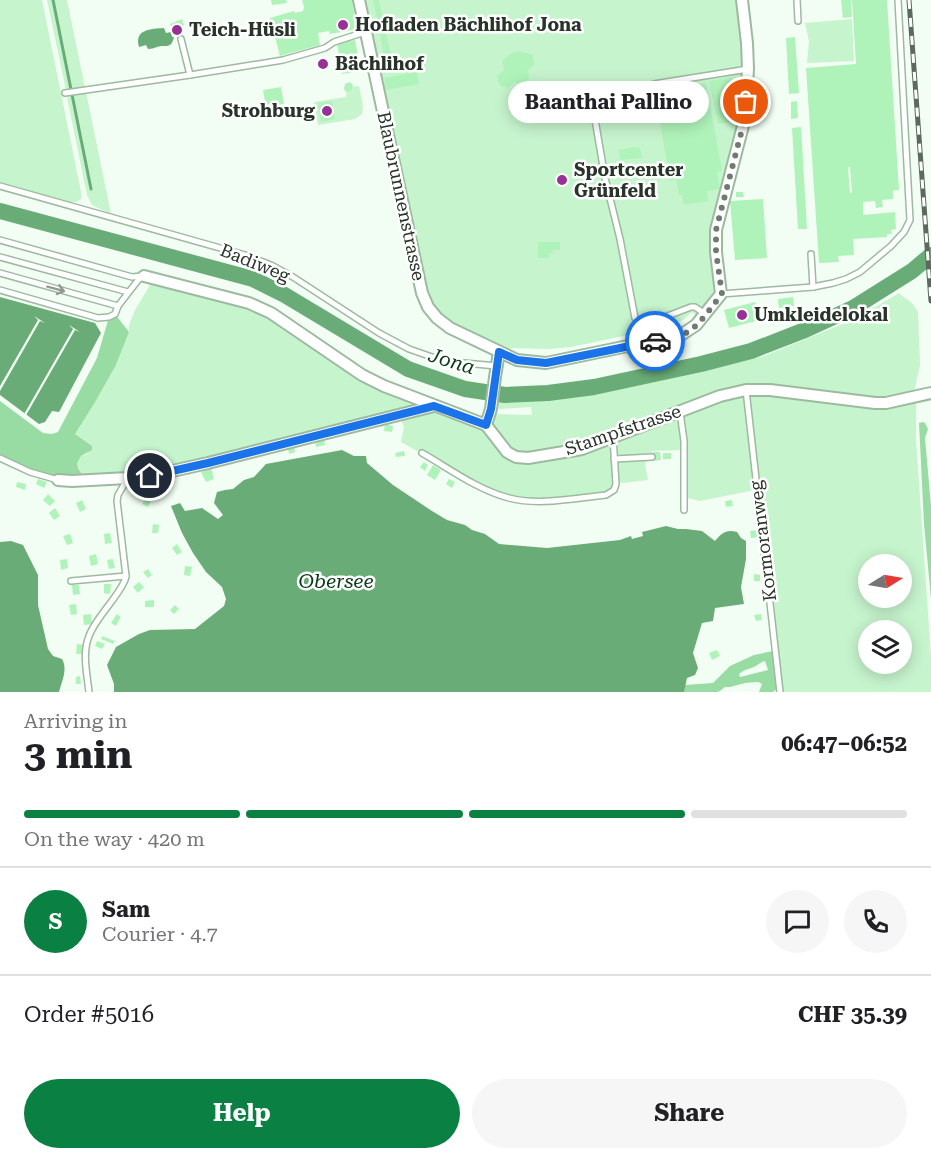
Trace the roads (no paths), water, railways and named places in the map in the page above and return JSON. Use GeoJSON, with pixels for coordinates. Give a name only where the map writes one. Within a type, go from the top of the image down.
{"type":"FeatureCollection","features":[{"type":"Feature","properties":{"kind":"street","name":"Blaubrunnenstrasse"},"geometry":{"type":"LineString","coordinates":[[359,0],[422,293],[428,307],[437,318],[450,328],[517,360],[546,363],[681,335],[692,329],[722,294]]}},
{"type":"Feature","properties":{"kind":"street"},"geometry":{"type":"LineString","coordinates":[[722,294],[716,252],[716,230],[745,118],[748,69],[742,0]]}},
{"type":"Feature","properties":{"kind":"street"},"geometry":{"type":"LineString","coordinates":[[144,276],[249,303],[271,313],[362,375],[384,386],[486,425],[491,409],[499,352]]}},
{"type":"Feature","properties":{"kind":"street","name":"Stampfstrasse"},"geometry":{"type":"LineString","coordinates":[[486,425],[507,452],[528,458],[572,451],[680,410],[746,390],[770,390],[875,404],[931,393]]}},
{"type":"Feature","properties":{"kind":"street"},"geometry":{"type":"LineString","coordinates":[[58,480],[150,476],[434,406]]}},
{"type":"Feature","properties":{"kind":"lane"},"geometry":{"type":"LineString","coordinates":[[796,0],[798,21]]}},
{"type":"Feature","properties":{"kind":"lane"},"geometry":{"type":"LineString","coordinates":[[722,294],[813,287],[846,279],[860,272],[904,232],[910,220],[898,0]]}},
{"type":"Feature","properties":{"kind":"lane"},"geometry":{"type":"LineString","coordinates":[[66,93],[283,60],[325,48],[334,42],[365,32]]}},
{"type":"Feature","properties":{"kind":"lane"},"geometry":{"type":"LineString","coordinates":[[181,39],[190,75]]}},
{"type":"Feature","properties":{"kind":"lane"},"geometry":{"type":"LineString","coordinates":[[654,84],[748,69]]}},
{"type":"Feature","properties":{"kind":"lane"},"geometry":{"type":"LineString","coordinates":[[591,96],[605,178],[620,238],[635,318],[640,322],[652,322],[691,307],[706,314]]}},
{"type":"Feature","properties":{"kind":"lane","name":"Badiweg"},"geometry":{"type":"LineString","coordinates":[[0,186],[244,255],[271,265],[293,277],[379,333],[409,349],[453,362],[497,366]]}},
{"type":"Feature","properties":{"kind":"lane"},"geometry":{"type":"LineString","coordinates":[[0,240],[132,277],[144,276]]}},
{"type":"Feature","properties":{"kind":"lane"},"geometry":{"type":"LineString","coordinates":[[811,255],[813,287]]}},
{"type":"Feature","properties":{"kind":"lane"},"geometry":{"type":"LineString","coordinates":[[0,256],[128,292]]}},
{"type":"Feature","properties":{"kind":"lane"},"geometry":{"type":"LineString","coordinates":[[0,273],[117,306]]}},
{"type":"Feature","properties":{"kind":"lane"},"geometry":{"type":"LineString","coordinates":[[0,290],[98,318],[109,317],[115,314],[117,306],[144,276]]}},
{"type":"Feature","properties":{"kind":"lane","name":"Kormoranweg"},"geometry":{"type":"LineString","coordinates":[[746,390],[780,692]]}},
{"type":"Feature","properties":{"kind":"lane"},"geometry":{"type":"LineString","coordinates":[[680,410],[684,441],[684,510]]}},
{"type":"Feature","properties":{"kind":"lane"},"geometry":{"type":"LineString","coordinates":[[422,453],[482,487],[510,498],[539,501],[606,495],[614,490],[616,484],[613,437]]}},
{"type":"Feature","properties":{"kind":"lane"},"geometry":{"type":"LineString","coordinates":[[615,459],[652,457]]}},
{"type":"Feature","properties":{"kind":"lane"},"geometry":{"type":"LineString","coordinates":[[0,458],[30,472],[58,480]]}},
{"type":"Feature","properties":{"kind":"lane"},"geometry":{"type":"LineString","coordinates":[[89,692],[86,646],[90,634],[126,576],[117,501],[128,478]]}},
{"type":"Feature","properties":{"kind":"lane"},"geometry":{"type":"LineString","coordinates":[[71,581],[126,576]]}},
{"type":"Feature","properties":{"kind":"water"},"geometry":{"type":"Polygon","coordinates":[[[164,28],[166,33],[171,32],[174,37],[170,45],[149,49],[146,45],[139,47],[138,41],[141,33],[164,28]]]}},
{"type":"Feature","properties":{"kind":"water"},"geometry":{"type":"Polygon","coordinates":[[[0,297],[95,323],[101,333],[59,412],[52,411],[45,422],[39,424],[0,395],[0,297]]]}},
{"type":"Feature","properties":{"kind":"water","name":"Obersee"},"geometry":{"type":"Polygon","coordinates":[[[342,450],[354,456],[366,456],[367,463],[393,485],[432,511],[447,520],[485,534],[499,544],[547,548],[620,540],[631,536],[632,539],[643,536],[642,532],[666,526],[702,531],[715,541],[725,532],[737,532],[746,541],[746,559],[741,587],[744,604],[715,608],[713,621],[702,623],[693,653],[698,668],[695,675],[687,678],[684,692],[114,692],[114,684],[107,665],[116,647],[150,630],[195,629],[224,606],[226,599],[222,587],[206,572],[193,553],[171,506],[180,503],[185,511],[202,508],[218,519],[223,515],[214,503],[217,492],[233,489],[244,480],[254,477],[266,464],[342,450]]]}},
{"type":"Feature","properties":{"kind":"water"},"geometry":{"type":"Polygon","coordinates":[[[11,541],[23,545],[38,575],[38,605],[48,649],[53,656],[62,659],[64,663],[64,675],[59,692],[0,692],[0,542],[11,541]]]}},
{"type":"Feature","properties":{"kind":"waterway"},"geometry":{"type":"LineString","coordinates":[[53,0],[91,189]]}},
{"type":"Feature","properties":{"kind":"waterway","name":"Jona"},"geometry":{"type":"LineString","coordinates":[[0,211],[253,279],[283,294],[408,369],[465,389],[505,395],[548,393],[594,387],[751,351],[853,308],[912,271],[931,255]]}},
{"type":"Feature","properties":{"kind":"railway"},"geometry":{"type":"LineString","coordinates":[[909,0],[931,301]]}},
{"type":"Feature","properties":{"kind":"place","name":"Hofladen Bächlihof Jona"},"geometry":{"type":"Point","coordinates":[343,25]}},
{"type":"Feature","properties":{"kind":"place","name":"Teich-Hüsli"},"geometry":{"type":"Point","coordinates":[177,30]}},
{"type":"Feature","properties":{"kind":"place","name":"Bächlihof"},"geometry":{"type":"Point","coordinates":[323,64]}},
{"type":"Feature","properties":{"kind":"place","name":"Baanthai Pallino"},"geometry":{"type":"Point","coordinates":[746,102]}},
{"type":"Feature","properties":{"kind":"place","name":"Strohburg"},"geometry":{"type":"Point","coordinates":[327,111]}},
{"type":"Feature","properties":{"kind":"place","name":"Sportcenter Grünfeld"},"geometry":{"type":"Point","coordinates":[562,180]}},
{"type":"Feature","properties":{"kind":"place","name":"Umkleidelokal"},"geometry":{"type":"Point","coordinates":[742,315]}}]}
